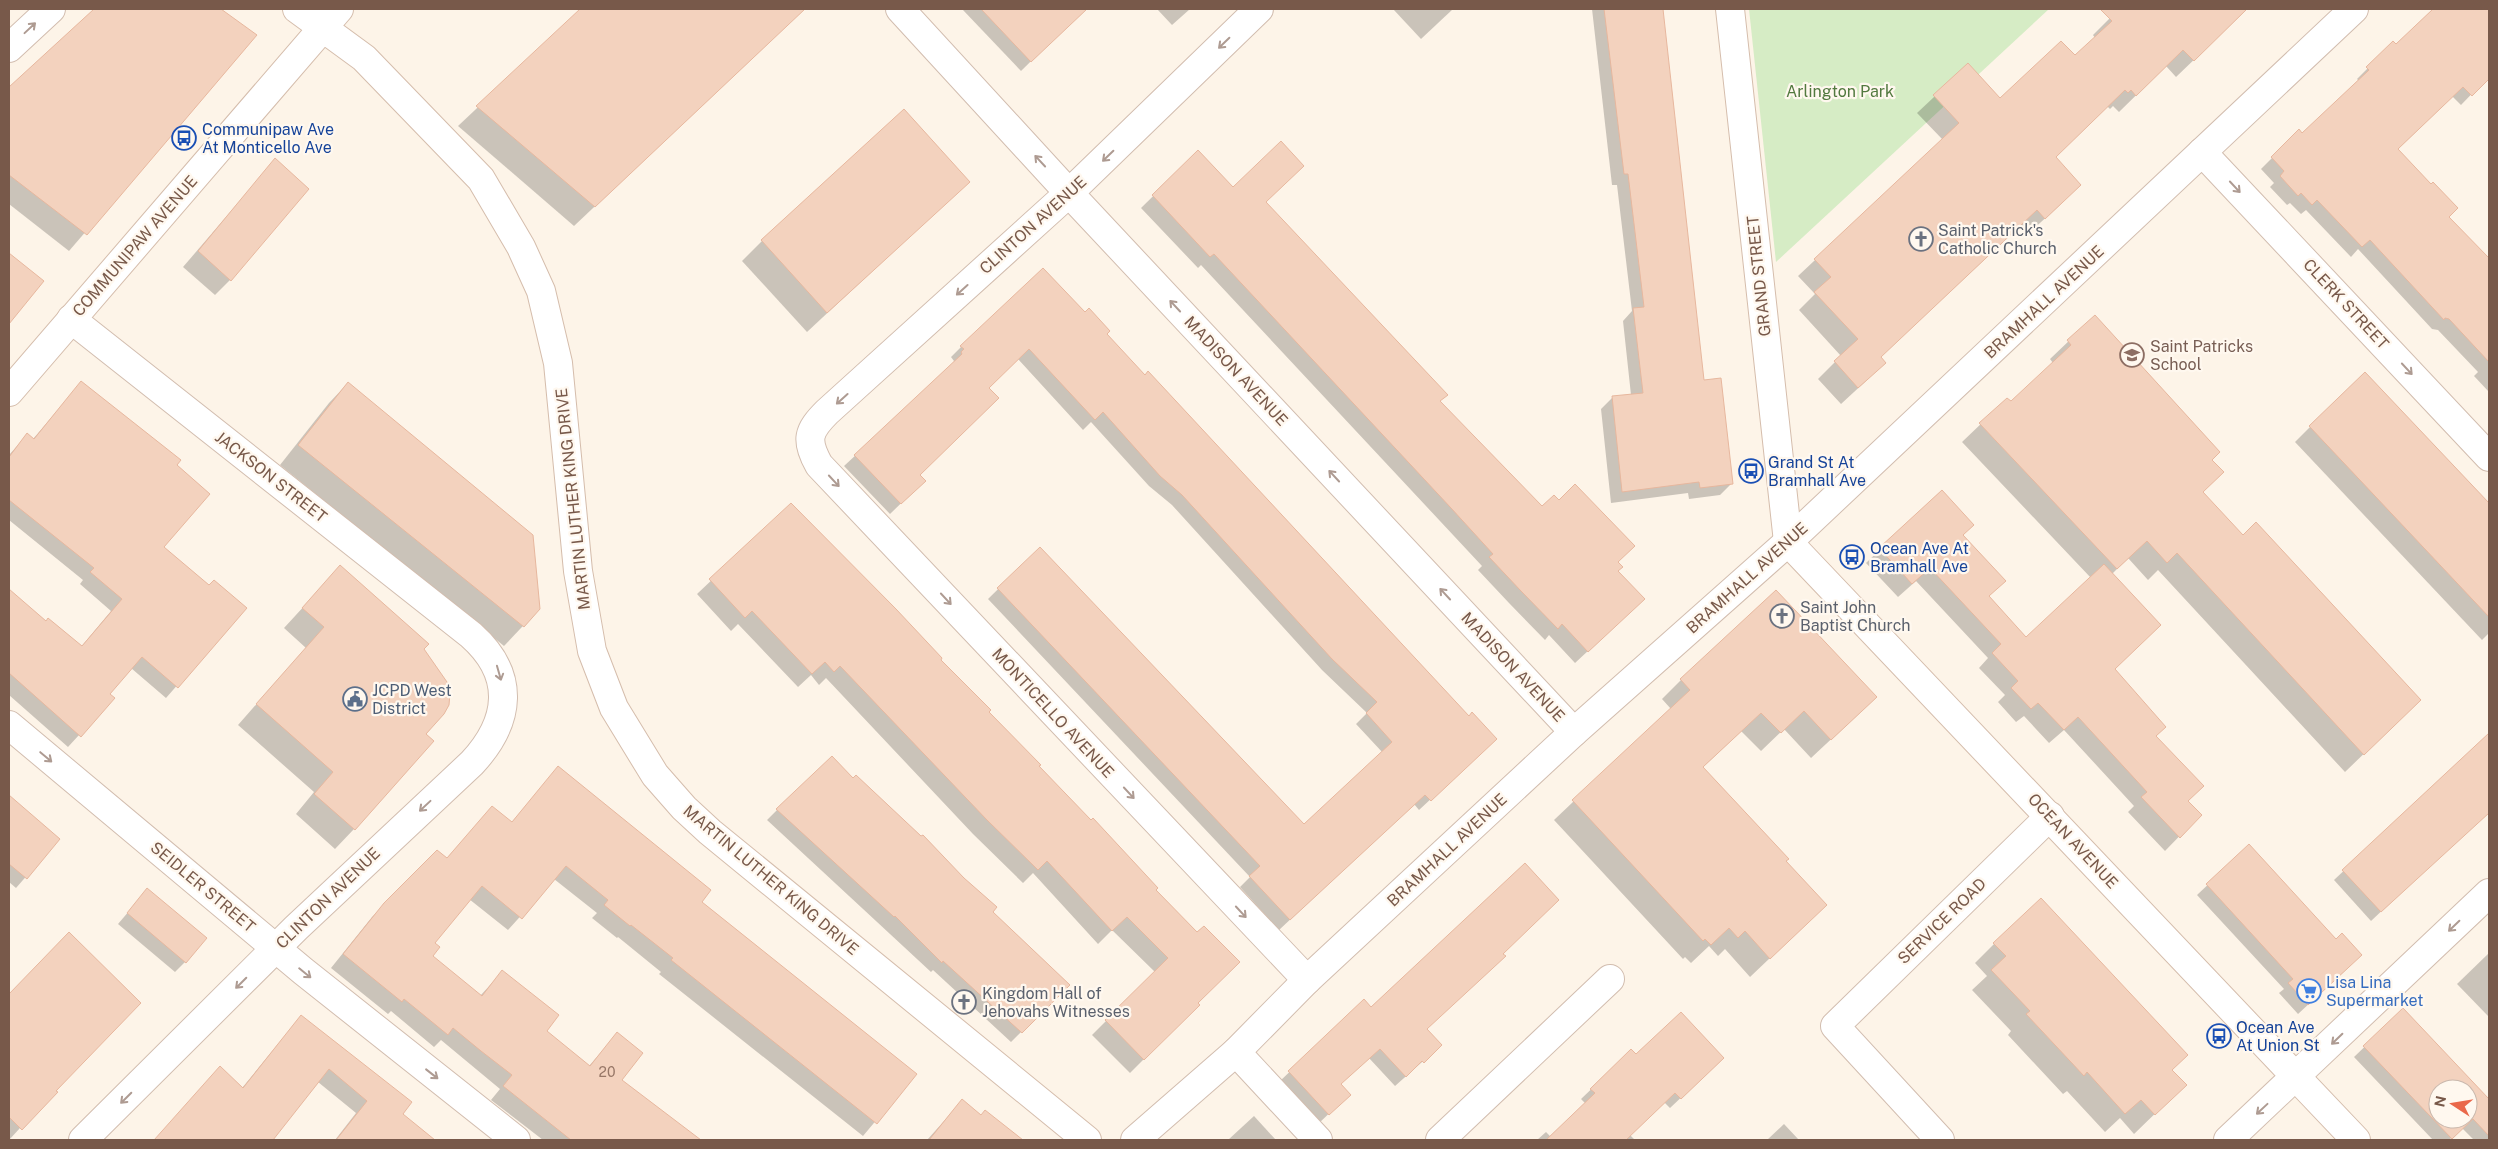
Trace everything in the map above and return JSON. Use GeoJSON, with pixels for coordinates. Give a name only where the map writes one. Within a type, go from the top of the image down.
{"type":"FeatureCollection","features":[{"type":"Feature","properties":{"kind":"street"},"geometry":{"type":"LineString","coordinates":[[9,48],[51,9]]}},
{"type":"Feature","properties":{"kind":"street"},"geometry":{"type":"LineString","coordinates":[[297,9],[330,18]]}},
{"type":"Feature","properties":{"kind":"street","name":"MADISON AVENUE"},"geometry":{"type":"LineString","coordinates":[[900,9],[1069,193],[1574,732]]}},
{"type":"Feature","properties":{"kind":"street","name":"CLINTON AVENUE"},"geometry":{"type":"LineString","coordinates":[[810,440],[813,426],[822,417],[1069,193],[1259,9]]}},
{"type":"Feature","properties":{"kind":"street","name":"GRAND STREET"},"geometry":{"type":"LineString","coordinates":[[1730,9],[1788,542]]}},
{"type":"Feature","properties":{"kind":"street","name":"BRAMHALL AVENUE"},"geometry":{"type":"LineString","coordinates":[[1135,1140],[1236,1052],[1307,980],[1574,732],[1788,542],[2354,9]]}},
{"type":"Feature","properties":{"kind":"street","name":"COMMUNIPAW AVENUE"},"geometry":{"type":"LineString","coordinates":[[9,392],[258,105],[330,18]]}},
{"type":"Feature","properties":{"kind":"street","name":"MARTIN LUTHER KING DRIVE"},"geometry":{"type":"LineString","coordinates":[[330,18],[364,58],[481,179],[521,247],[537,282],[558,364],[578,571],[592,651],[614,708],[655,774],[684,808],[710,832],[1087,1140]]}},
{"type":"Feature","properties":{"kind":"street","name":"CLERK STREET"},"geometry":{"type":"LineString","coordinates":[[2202,152],[2489,457]]}},
{"type":"Feature","properties":{"kind":"street","name":"JACKSON STREET"},"geometry":{"type":"LineString","coordinates":[[71,319],[471,635]]}},
{"type":"Feature","properties":{"kind":"street","name":"MONTICELLO AVENUE"},"geometry":{"type":"LineString","coordinates":[[810,440],[812,452],[819,465],[1307,980]]}},
{"type":"Feature","properties":{"kind":"street","name":"OCEAN AVENUE"},"geometry":{"type":"LineString","coordinates":[[1788,542],[2356,1140]]}},
{"type":"Feature","properties":{"kind":"street","name":"CLINTON AVENUE"},"geometry":{"type":"LineString","coordinates":[[83,1140],[276,948],[486,747],[498,724],[502,699],[502,680],[496,664],[486,648],[471,635]]}},
{"type":"Feature","properties":{"kind":"street","name":"SEIDLER STREET"},"geometry":{"type":"LineString","coordinates":[[9,725],[276,948],[516,1140]]}},
{"type":"Feature","properties":{"kind":"street","name":"SERVICE ROAD"},"geometry":{"type":"LineString","coordinates":[[1940,1140],[1835,1026],[2050,816]]}},
{"type":"Feature","properties":{"kind":"street"},"geometry":{"type":"LineString","coordinates":[[2228,1140],[2489,893]]}},
{"type":"Feature","properties":{"kind":"street"},"geometry":{"type":"LineString","coordinates":[[1440,1140],[1610,979]]}},
{"type":"Feature","properties":{"kind":"street"},"geometry":{"type":"LineString","coordinates":[[1236,1052],[1318,1140]]}},
{"type":"Feature","properties":{"kind":"green space","name":"Arlington Park"},"geometry":{"type":"Polygon","coordinates":[[[1749,9],[2049,9],[1776,262],[1749,9]]]}},
{"type":"Feature","properties":{"kind":"building"},"geometry":{"type":"Polygon","coordinates":[[[94,9],[221,9],[257,35],[87,235],[9,175],[9,87],[94,9]]]}},
{"type":"Feature","properties":{"kind":"building"},"geometry":{"type":"Polygon","coordinates":[[[580,9],[805,9],[595,207],[476,106],[580,9]]]}},
{"type":"Feature","properties":{"kind":"building"},"geometry":{"type":"Polygon","coordinates":[[[981,9],[1087,9],[1031,62],[981,9]]]}},
{"type":"Feature","properties":{"kind":"building"},"geometry":{"type":"Polygon","coordinates":[[[1604,9],[1663,9],[1704,380],[1721,378],[1733,484],[1700,488],[1699,482],[1622,492],[1612,396],[1643,393],[1633,308],[1644,307],[1628,174],[1624,174],[1604,9]]]}},
{"type":"Feature","properties":{"kind":"building","name":"Saint Patrick's Catholic Church"},"geometry":{"type":"Polygon","coordinates":[[[2100,9],[2247,9],[2194,61],[2183,50],[2136,96],[2131,90],[2128,93],[2125,90],[2056,157],[2081,185],[2045,219],[2037,210],[1881,357],[1886,363],[1858,388],[1834,361],[1858,339],[1814,292],[1831,277],[1814,259],[1959,123],[1933,95],[1968,63],[2000,98],[2061,41],[2075,55],[2112,21],[2100,9]]]}},
{"type":"Feature","properties":{"kind":"building"},"geometry":{"type":"Polygon","coordinates":[[[2433,9],[2489,9],[2489,79],[2472,96],[2463,87],[2398,149],[2431,184],[2433,182],[2458,208],[2449,217],[2489,258],[2489,362],[2449,319],[2445,318],[2444,320],[2370,240],[2362,247],[2317,200],[2312,205],[2301,193],[2298,196],[2280,176],[2284,171],[2271,157],[2299,129],[2302,133],[2369,70],[2366,67],[2393,41],[2396,44],[2433,9]]]}},
{"type":"Feature","properties":{"kind":"building"},"geometry":{"type":"Polygon","coordinates":[[[904,109],[970,182],[827,313],[761,240],[904,109]]]}},
{"type":"Feature","properties":{"kind":"building"},"geometry":{"type":"Polygon","coordinates":[[[1281,141],[1304,166],[1266,202],[1448,395],[1440,401],[1542,506],[1554,495],[1559,500],[1575,484],[1635,546],[1618,562],[1623,567],[1618,571],[1645,599],[1588,652],[1562,624],[1558,629],[1521,591],[1489,557],[1493,554],[1451,508],[1214,254],[1210,257],[1152,195],[1198,150],[1233,187],[1281,141]]]}},
{"type":"Feature","properties":{"kind":"building"},"geometry":{"type":"Polygon","coordinates":[[[275,158],[309,189],[231,281],[198,251],[275,158]]]}},
{"type":"Feature","properties":{"kind":"building"},"geometry":{"type":"Polygon","coordinates":[[[9,253],[44,281],[9,324],[9,253]]]}},
{"type":"Feature","properties":{"kind":"building"},"geometry":{"type":"Polygon","coordinates":[[[1043,268],[1085,312],[1089,308],[1110,331],[1107,334],[1145,375],[1148,371],[1469,716],[1472,712],[1497,739],[1431,801],[1425,795],[1290,920],[1249,876],[1260,866],[997,588],[1040,547],[1304,824],[1392,742],[1366,713],[1377,702],[1332,659],[1182,495],[1160,476],[1103,412],[1095,420],[1029,349],[989,388],[999,398],[920,475],[926,481],[901,504],[854,455],[962,354],[961,352],[964,349],[960,346],[1043,268]]]}},
{"type":"Feature","properties":{"kind":"building"},"geometry":{"type":"Polygon","coordinates":[[[2095,315],[2220,452],[2212,460],[2224,472],[2203,492],[2243,535],[2256,522],[2421,700],[2364,755],[2177,553],[2167,563],[2147,541],[2117,569],[1979,423],[2007,398],[2011,401],[2071,345],[2067,340],[2095,315]]]}},
{"type":"Feature","properties":{"kind":"building"},"geometry":{"type":"Polygon","coordinates":[[[2365,372],[2489,503],[2489,617],[2309,426],[2365,372]]]}},
{"type":"Feature","properties":{"kind":"building"},"geometry":{"type":"Polygon","coordinates":[[[81,381],[181,460],[177,465],[210,494],[164,547],[209,585],[214,580],[247,608],[178,688],[142,657],[110,694],[115,698],[81,737],[9,673],[9,589],[46,621],[48,618],[82,646],[122,599],[90,572],[94,568],[9,500],[9,457],[27,433],[34,439],[81,381]]]}},
{"type":"Feature","properties":{"kind":"building"},"geometry":{"type":"Polygon","coordinates":[[[348,382],[533,535],[540,609],[524,627],[298,445],[348,382]]]}},
{"type":"Feature","properties":{"kind":"building"},"geometry":{"type":"Polygon","coordinates":[[[1942,490],[1974,525],[1963,535],[2006,581],[1989,596],[2026,637],[2104,564],[2161,625],[2115,669],[2166,727],[2156,736],[2204,786],[2188,801],[2202,815],[2180,838],[2141,797],[2147,792],[2078,717],[2064,730],[2038,703],[2031,709],[2011,688],[2018,681],[1992,653],[2001,644],[1930,568],[1912,584],[1879,548],[1942,490]]]}},
{"type":"Feature","properties":{"kind":"building"},"geometry":{"type":"Polygon","coordinates":[[[791,503],[896,609],[942,658],[941,660],[991,710],[989,712],[1041,765],[1039,766],[1091,820],[1093,818],[1158,888],[1156,890],[1197,932],[1204,926],[1240,962],[1198,1003],[1200,1005],[1144,1060],[1105,1020],[1168,958],[1127,917],[1112,931],[1047,861],[1038,870],[987,820],[840,666],[834,672],[825,662],[812,674],[752,611],[745,618],[709,579],[791,503]]]}},
{"type":"Feature","properties":{"kind":"building","name":"JCPD West District"},"geometry":{"type":"Polygon","coordinates":[[[340,565],[429,644],[424,649],[447,682],[450,693],[449,705],[444,714],[426,734],[434,741],[355,830],[314,794],[333,772],[256,704],[324,627],[302,608],[340,565]]]}},
{"type":"Feature","properties":{"kind":"building"},"geometry":{"type":"Polygon","coordinates":[[[1776,590],[1877,697],[1831,740],[1804,711],[1781,733],[1761,713],[1703,767],[1789,859],[1786,861],[1827,905],[1770,959],[1745,931],[1738,938],[1729,928],[1711,945],[1705,939],[1703,941],[1572,800],[1690,690],[1680,679],[1776,590]]]}},
{"type":"Feature","properties":{"kind":"building"},"geometry":{"type":"Polygon","coordinates":[[[2489,733],[2489,813],[2381,912],[2342,870],[2489,733]]]}},
{"type":"Feature","properties":{"kind":"building"},"geometry":{"type":"Polygon","coordinates":[[[832,756],[853,778],[856,775],[921,836],[923,835],[964,878],[997,907],[993,912],[1070,985],[1022,1033],[943,961],[942,963],[895,916],[776,809],[832,756]]]}},
{"type":"Feature","properties":{"kind":"building"},"geometry":{"type":"Polygon","coordinates":[[[558,766],[711,890],[702,902],[917,1074],[877,1124],[671,960],[673,958],[604,905],[608,900],[566,866],[522,919],[482,886],[435,943],[440,947],[433,956],[482,996],[502,970],[559,1015],[547,1031],[590,1066],[617,1032],[643,1053],[622,1080],[701,1140],[571,1140],[503,1086],[512,1075],[453,1028],[448,1035],[404,999],[402,1002],[343,954],[384,903],[437,850],[447,858],[492,806],[512,822],[558,766]]]}},
{"type":"Feature","properties":{"kind":"building"},"geometry":{"type":"Polygon","coordinates":[[[9,795],[60,839],[27,879],[9,864],[9,795]]]}},
{"type":"Feature","properties":{"kind":"building"},"geometry":{"type":"Polygon","coordinates":[[[2249,844],[2336,939],[2342,933],[2362,955],[2308,1005],[2288,983],[2293,979],[2206,884],[2249,844]]]}},
{"type":"Feature","properties":{"kind":"building"},"geometry":{"type":"Polygon","coordinates":[[[1525,863],[1559,900],[1503,954],[1506,956],[1427,1029],[1442,1045],[1424,1063],[1422,1061],[1406,1077],[1380,1049],[1341,1084],[1351,1095],[1329,1115],[1288,1071],[1364,999],[1371,1007],[1525,863]]]}},
{"type":"Feature","properties":{"kind":"building"},"geometry":{"type":"Polygon","coordinates":[[[147,888],[207,938],[186,963],[127,913],[147,888]]]}},
{"type":"Feature","properties":{"kind":"building"},"geometry":{"type":"Polygon","coordinates":[[[2041,898],[2188,1055],[2172,1070],[2187,1085],[2155,1115],[2141,1100],[2125,1114],[2087,1072],[2084,1076],[2026,1014],[2030,1011],[1991,970],[2006,956],[1993,943],[2041,898]]]}},
{"type":"Feature","properties":{"kind":"building"},"geometry":{"type":"Polygon","coordinates":[[[69,932],[141,1003],[56,1091],[58,1092],[22,1130],[9,1117],[9,994],[69,932]]]}},
{"type":"Feature","properties":{"kind":"building"},"geometry":{"type":"Polygon","coordinates":[[[2403,1008],[2470,1079],[2428,1079],[2428,1114],[2363,1046],[2403,1008]]]}},
{"type":"Feature","properties":{"kind":"building"},"geometry":{"type":"Polygon","coordinates":[[[1681,1012],[1724,1058],[1681,1099],[1675,1093],[1626,1140],[1546,1140],[1595,1093],[1590,1089],[1631,1049],[1636,1054],[1681,1012]]]}},
{"type":"Feature","properties":{"kind":"building"},"geometry":{"type":"Polygon","coordinates":[[[301,1015],[412,1102],[403,1114],[435,1140],[336,1140],[367,1101],[329,1069],[273,1140],[154,1140],[220,1066],[243,1088],[301,1015]]]}},
{"type":"Feature","properties":{"kind":"building"},"geometry":{"type":"Polygon","coordinates":[[[2478,1087],[2489,1099],[2489,1136],[2478,1124],[2478,1087]]]}},
{"type":"Feature","properties":{"kind":"building"},"geometry":{"type":"Polygon","coordinates":[[[962,1099],[981,1115],[985,1110],[1023,1140],[929,1140],[962,1099]]]}},
{"type":"Feature","properties":{"kind":"building"},"geometry":{"type":"Polygon","coordinates":[[[2442,1129],[2462,1129],[2452,1139],[2442,1129]]]}},
{"type":"Feature","properties":{"kind":"place","name":"Communipaw Ave At Monticello Ave"},"geometry":{"type":"Point","coordinates":[184,138]}},
{"type":"Feature","properties":{"kind":"place","name":"Saint Patrick's Catholic Church"},"geometry":{"type":"Point","coordinates":[1921,239]}},
{"type":"Feature","properties":{"kind":"place","name":"Saint Patricks School"},"geometry":{"type":"Point","coordinates":[2132,355]}},
{"type":"Feature","properties":{"kind":"place","name":"Grand St At Bramhall Ave"},"geometry":{"type":"Point","coordinates":[1751,471]}},
{"type":"Feature","properties":{"kind":"place","name":"Ocean Ave At Bramhall Ave"},"geometry":{"type":"Point","coordinates":[1852,557]}},
{"type":"Feature","properties":{"kind":"place","name":"Saint John Baptist Church"},"geometry":{"type":"Point","coordinates":[1782,616]}},
{"type":"Feature","properties":{"kind":"place","name":"JCPD West District"},"geometry":{"type":"Point","coordinates":[355,699]}},
{"type":"Feature","properties":{"kind":"place","name":"Lisa Lina Supermarket"},"geometry":{"type":"Point","coordinates":[2309,991]}},
{"type":"Feature","properties":{"kind":"place","name":"Kingdom Hall of Jehovahs Witnesses"},"geometry":{"type":"Point","coordinates":[964,1002]}},
{"type":"Feature","properties":{"kind":"place","name":"Ocean Ave At Union St"},"geometry":{"type":"Point","coordinates":[2219,1036]}}]}
